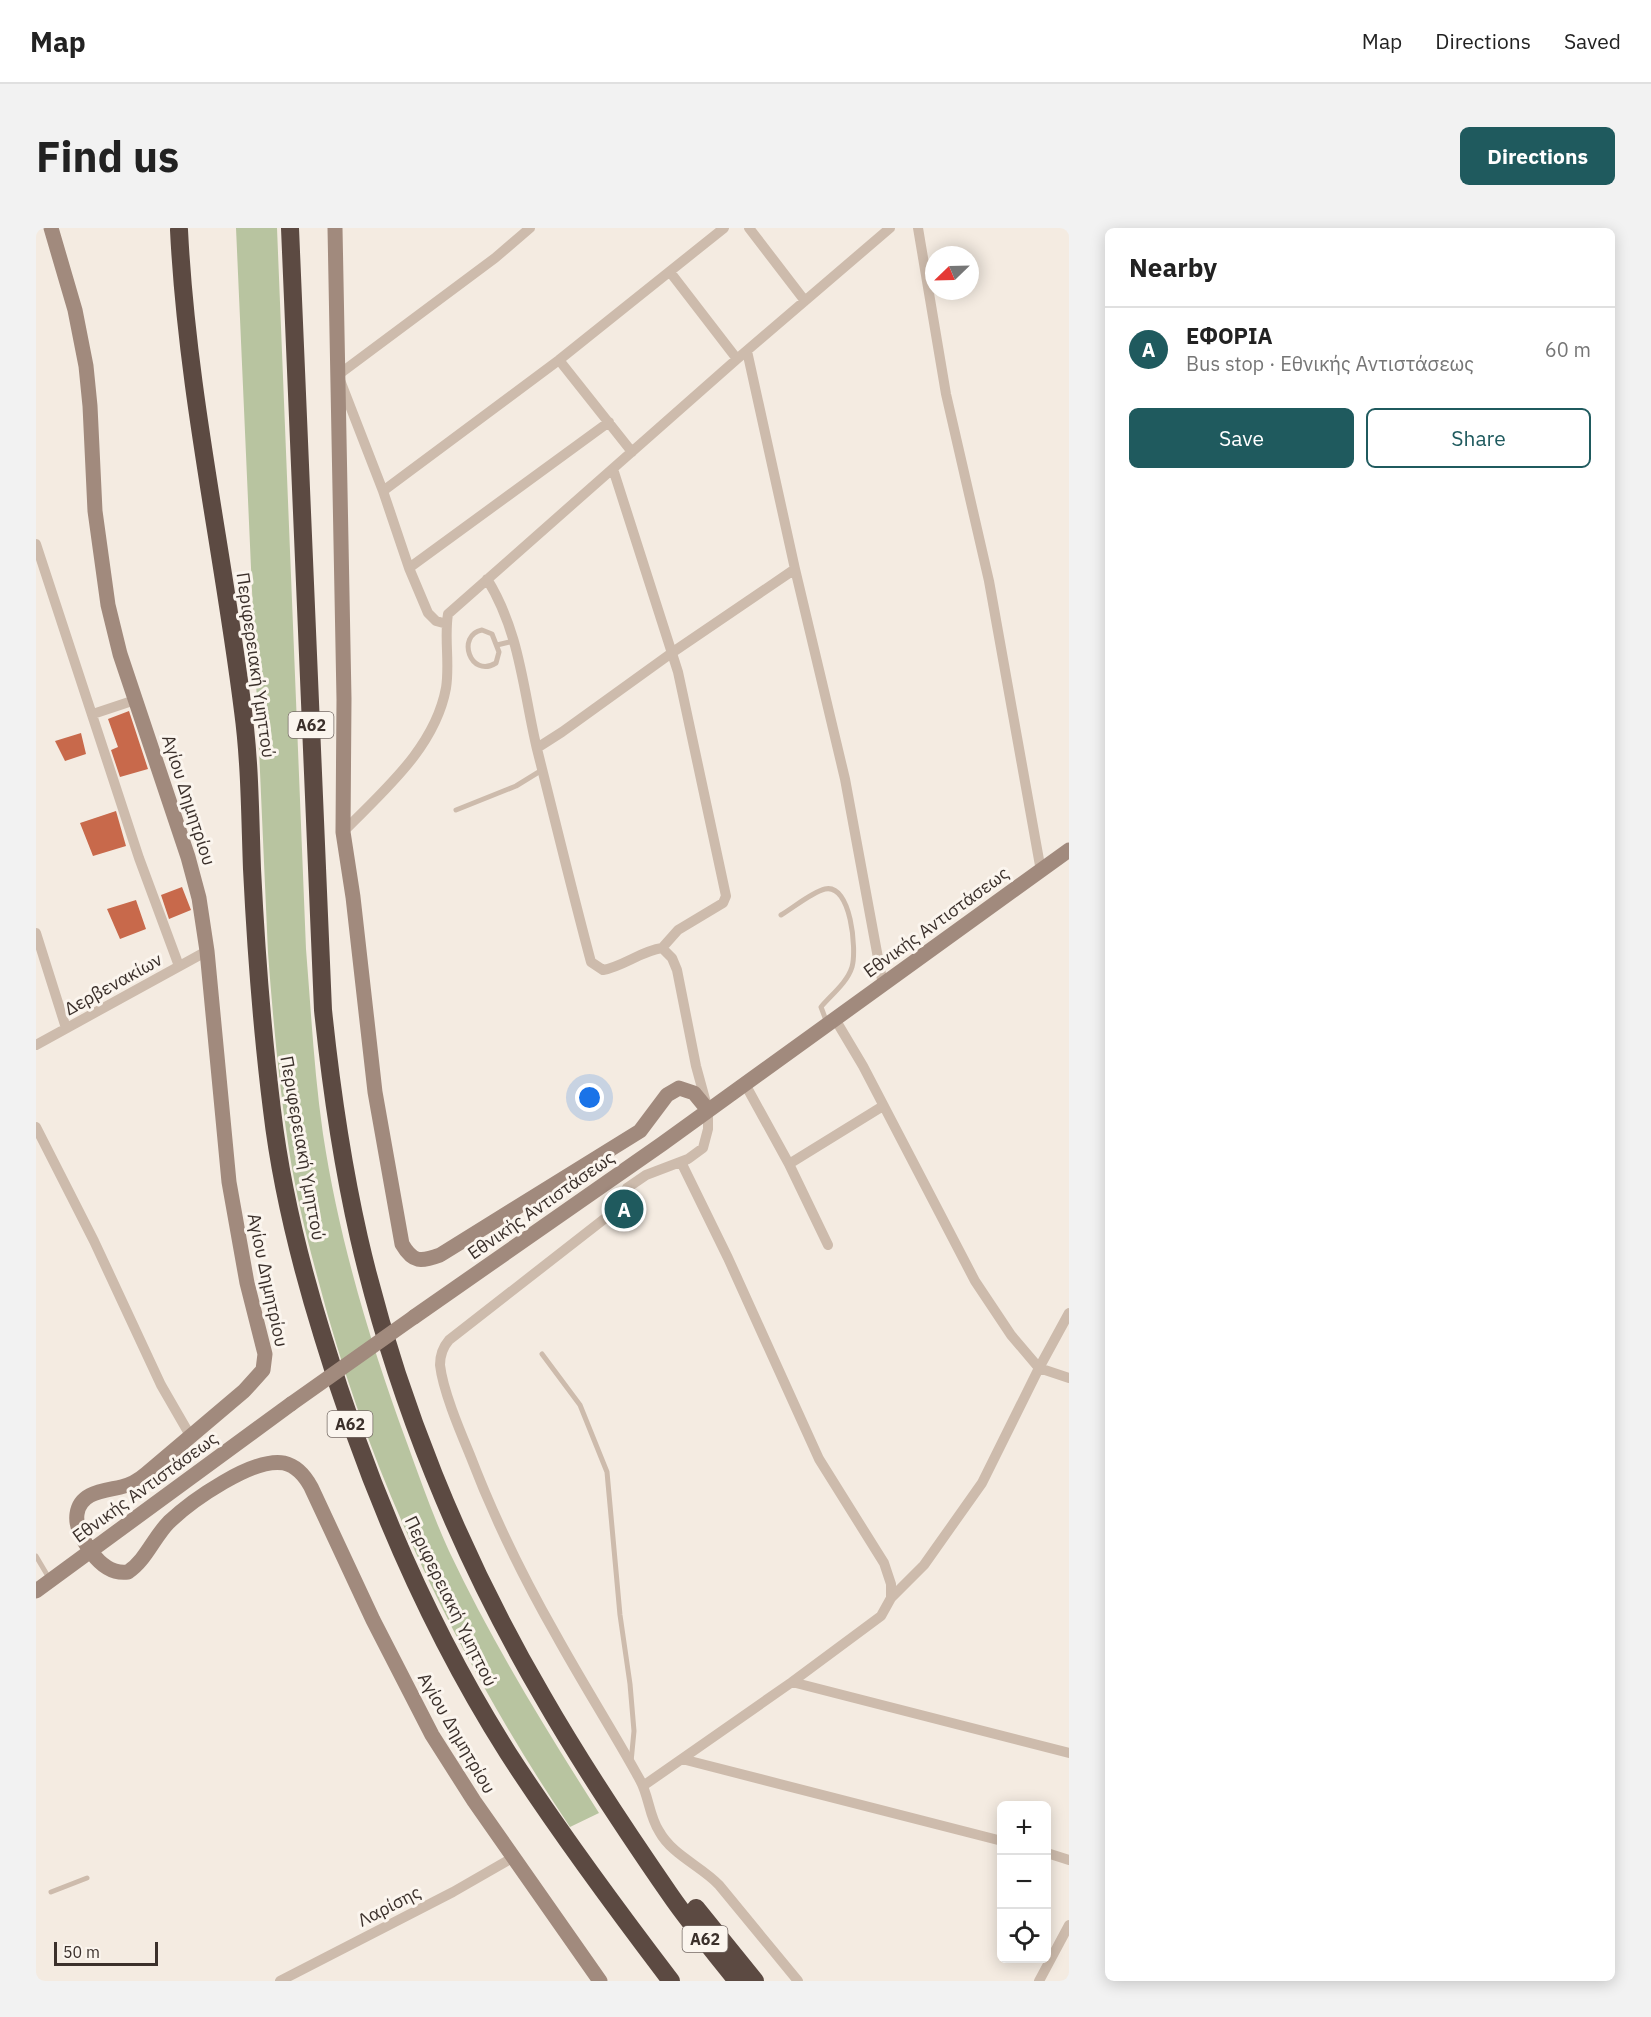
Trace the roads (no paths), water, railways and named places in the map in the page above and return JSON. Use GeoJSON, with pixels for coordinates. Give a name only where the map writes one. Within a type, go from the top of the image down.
{"type":"FeatureCollection","features":[{"type":"Feature","properties":{"kind":"highway","name":"Περιφερειακή Υμηττού"},"geometry":{"type":"LineString","coordinates":[[290,228],[321,975],[329,1068],[347,1183],[371,1284],[391,1351],[429,1461],[451,1515],[502,1622],[542,1695],[618,1816],[672,1898],[737,1981]]}},
{"type":"Feature","properties":{"kind":"highway"},"geometry":{"type":"LineString","coordinates":[[294,294],[298,228]]}},
{"type":"Feature","properties":{"kind":"highway","name":"Περιφερειακή Υμηττού"},"geometry":{"type":"LineString","coordinates":[[179,230],[182,291],[195,395],[243,711],[248,765],[259,995],[272,1115],[290,1218],[311,1298],[357,1442],[400,1549],[438,1627],[476,1699],[507,1751],[563,1836],[670,1981]]}},
{"type":"Feature","properties":{"kind":"highway"},"geometry":{"type":"LineString","coordinates":[[618,1816],[755,1981]]}},
{"type":"Feature","properties":{"kind":"highway"},"geometry":{"type":"LineString","coordinates":[[624,1919],[661,1981]]}},
{"type":"Feature","properties":{"kind":"street","name":"Αγίου Δημητρίου"},"geometry":{"type":"LineString","coordinates":[[51,228],[73,301],[82,344],[90,406],[95,511],[102,571],[111,619],[135,700],[192,868],[199,898],[207,951],[229,1182],[244,1266],[264,1343],[266,1362],[253,1384],[138,1480],[85,1498],[80,1505],[78,1529],[91,1551],[107,1567],[114,1571],[128,1572],[139,1563],[169,1522],[219,1486],[244,1472],[269,1464],[285,1464],[298,1470],[311,1487],[373,1620],[426,1724],[458,1777],[600,1981]]}},
{"type":"Feature","properties":{"kind":"street"},"geometry":{"type":"LineString","coordinates":[[335,228],[344,699],[343,832],[353,897],[375,1092],[402,1244],[408,1255],[416,1260],[440,1255],[640,1131],[667,1095],[679,1088],[694,1093],[708,1110]]}},
{"type":"Feature","properties":{"kind":"street"},"geometry":{"type":"LineString","coordinates":[[338,375],[495,258],[530,228]]}},
{"type":"Feature","properties":{"kind":"street"},"geometry":{"type":"LineString","coordinates":[[383,490],[559,360],[724,228]]}},
{"type":"Feature","properties":{"kind":"street"},"geometry":{"type":"LineString","coordinates":[[749,228],[805,301]]}},
{"type":"Feature","properties":{"kind":"street"},"geometry":{"type":"LineString","coordinates":[[343,832],[404,771],[428,734],[446,689],[449,664],[448,614],[736,359],[890,228]]}},
{"type":"Feature","properties":{"kind":"street"},"geometry":{"type":"LineString","coordinates":[[918,228],[946,394],[989,581],[1041,870]]}},
{"type":"Feature","properties":{"kind":"street"},"geometry":{"type":"LineString","coordinates":[[670,272],[736,359]]}},
{"type":"Feature","properties":{"kind":"street"},"geometry":{"type":"LineString","coordinates":[[747,351],[845,779],[883,985]]}},
{"type":"Feature","properties":{"kind":"street"},"geometry":{"type":"LineString","coordinates":[[559,360],[632,452]]}},
{"type":"Feature","properties":{"kind":"street"},"geometry":{"type":"LineString","coordinates":[[338,375],[428,613],[436,621],[447,624]]}},
{"type":"Feature","properties":{"kind":"street"},"geometry":{"type":"LineString","coordinates":[[410,568],[609,423]]}},
{"type":"Feature","properties":{"kind":"street"},"geometry":{"type":"LineString","coordinates":[[487,579],[509,621],[537,748],[591,962],[603,970],[612,968],[650,950],[662,948],[678,930],[723,903],[726,896],[673,652],[613,469]]}},
{"type":"Feature","properties":{"kind":"street"},"geometry":{"type":"LineString","coordinates":[[36,544],[139,858],[179,966]]}},
{"type":"Feature","properties":{"kind":"street"},"geometry":{"type":"LineString","coordinates":[[537,748],[795,568]]}},
{"type":"Feature","properties":{"kind":"street"},"geometry":{"type":"LineString","coordinates":[[93,714],[135,700]]}},
{"type":"Feature","properties":{"kind":"street","name":"Εθνικής Αντιστάσεως"},"geometry":{"type":"LineString","coordinates":[[36,1591],[291,1404],[662,1144],[1069,850]]}},
{"type":"Feature","properties":{"kind":"street"},"geometry":{"type":"LineString","coordinates":[[36,933],[66,1028]]}},
{"type":"Feature","properties":{"kind":"street"},"geometry":{"type":"LineString","coordinates":[[662,948],[672,958],[677,970],[696,1066],[708,1110],[708,1130],[703,1148],[681,1162],[652,1172],[627,1188],[608,1216],[458,1332],[443,1348],[440,1366],[478,1477],[512,1553],[556,1636],[643,1786],[659,1833],[676,1851],[720,1885],[798,1981]]}},
{"type":"Feature","properties":{"kind":"street","name":"Δερβενακίων"},"geometry":{"type":"LineString","coordinates":[[36,1046],[207,951]]}},
{"type":"Feature","properties":{"kind":"street"},"geometry":{"type":"LineString","coordinates":[[831,1022],[856,1053],[975,1281],[1011,1335],[1039,1368],[1069,1378]]}},
{"type":"Feature","properties":{"kind":"street"},"geometry":{"type":"LineString","coordinates":[[745,1084],[789,1164],[828,1245]]}},
{"type":"Feature","properties":{"kind":"street"},"geometry":{"type":"LineString","coordinates":[[789,1164],[883,1106]]}},
{"type":"Feature","properties":{"kind":"street"},"geometry":{"type":"LineString","coordinates":[[36,1127],[94,1241],[161,1385],[191,1437]]}},
{"type":"Feature","properties":{"kind":"street"},"geometry":{"type":"LineString","coordinates":[[681,1162],[728,1258],[819,1459],[884,1563],[891,1584],[891,1598]]}},
{"type":"Feature","properties":{"kind":"street"},"geometry":{"type":"LineString","coordinates":[[643,1786],[792,1682],[881,1616],[891,1598],[924,1565],[982,1483],[1069,1313]]}},
{"type":"Feature","properties":{"kind":"street"},"geometry":{"type":"LineString","coordinates":[[792,1682],[1069,1752]]}},
{"type":"Feature","properties":{"kind":"street"},"geometry":{"type":"LineString","coordinates":[[682,1759],[997,1840]]}},
{"type":"Feature","properties":{"kind":"street"},"geometry":{"type":"LineString","coordinates":[[1051,1854],[1069,1860]]}},
{"type":"Feature","properties":{"kind":"street","name":"Λαρίσης"},"geometry":{"type":"LineString","coordinates":[[280,1981],[453,1892],[513,1858]]}},
{"type":"Feature","properties":{"kind":"street"},"geometry":{"type":"LineString","coordinates":[[1039,1981],[1069,1925]]}},
{"type":"Feature","properties":{"kind":"lane"},"geometry":{"type":"LineString","coordinates":[[482,630],[492,634],[497,645],[496,663],[490,666],[479,666],[472,659],[468,643],[473,633],[482,630]]}},
{"type":"Feature","properties":{"kind":"lane"},"geometry":{"type":"LineString","coordinates":[[497,645],[514,641]]}},
{"type":"Feature","properties":{"kind":"lane"},"geometry":{"type":"LineString","coordinates":[[456,810],[516,786],[543,770]]}},
{"type":"Feature","properties":{"kind":"lane"},"geometry":{"type":"LineString","coordinates":[[781,915],[825,889],[836,890],[840,894],[851,922],[852,966],[847,978],[821,1007],[831,1022]]}},
{"type":"Feature","properties":{"kind":"lane"},"geometry":{"type":"LineString","coordinates":[[542,1354],[580,1405],[607,1472],[620,1615],[634,1731],[631,1764]]}},
{"type":"Feature","properties":{"kind":"lane"},"geometry":{"type":"LineString","coordinates":[[36,1556],[51,1580]]}},
{"type":"Feature","properties":{"kind":"lane"},"geometry":{"type":"LineString","coordinates":[[51,1892],[87,1878]]}},
{"type":"Feature","properties":{"kind":"place","name":"ΕΦΟΡΙΑ"},"geometry":{"type":"Point","coordinates":[624,1209]}}]}
